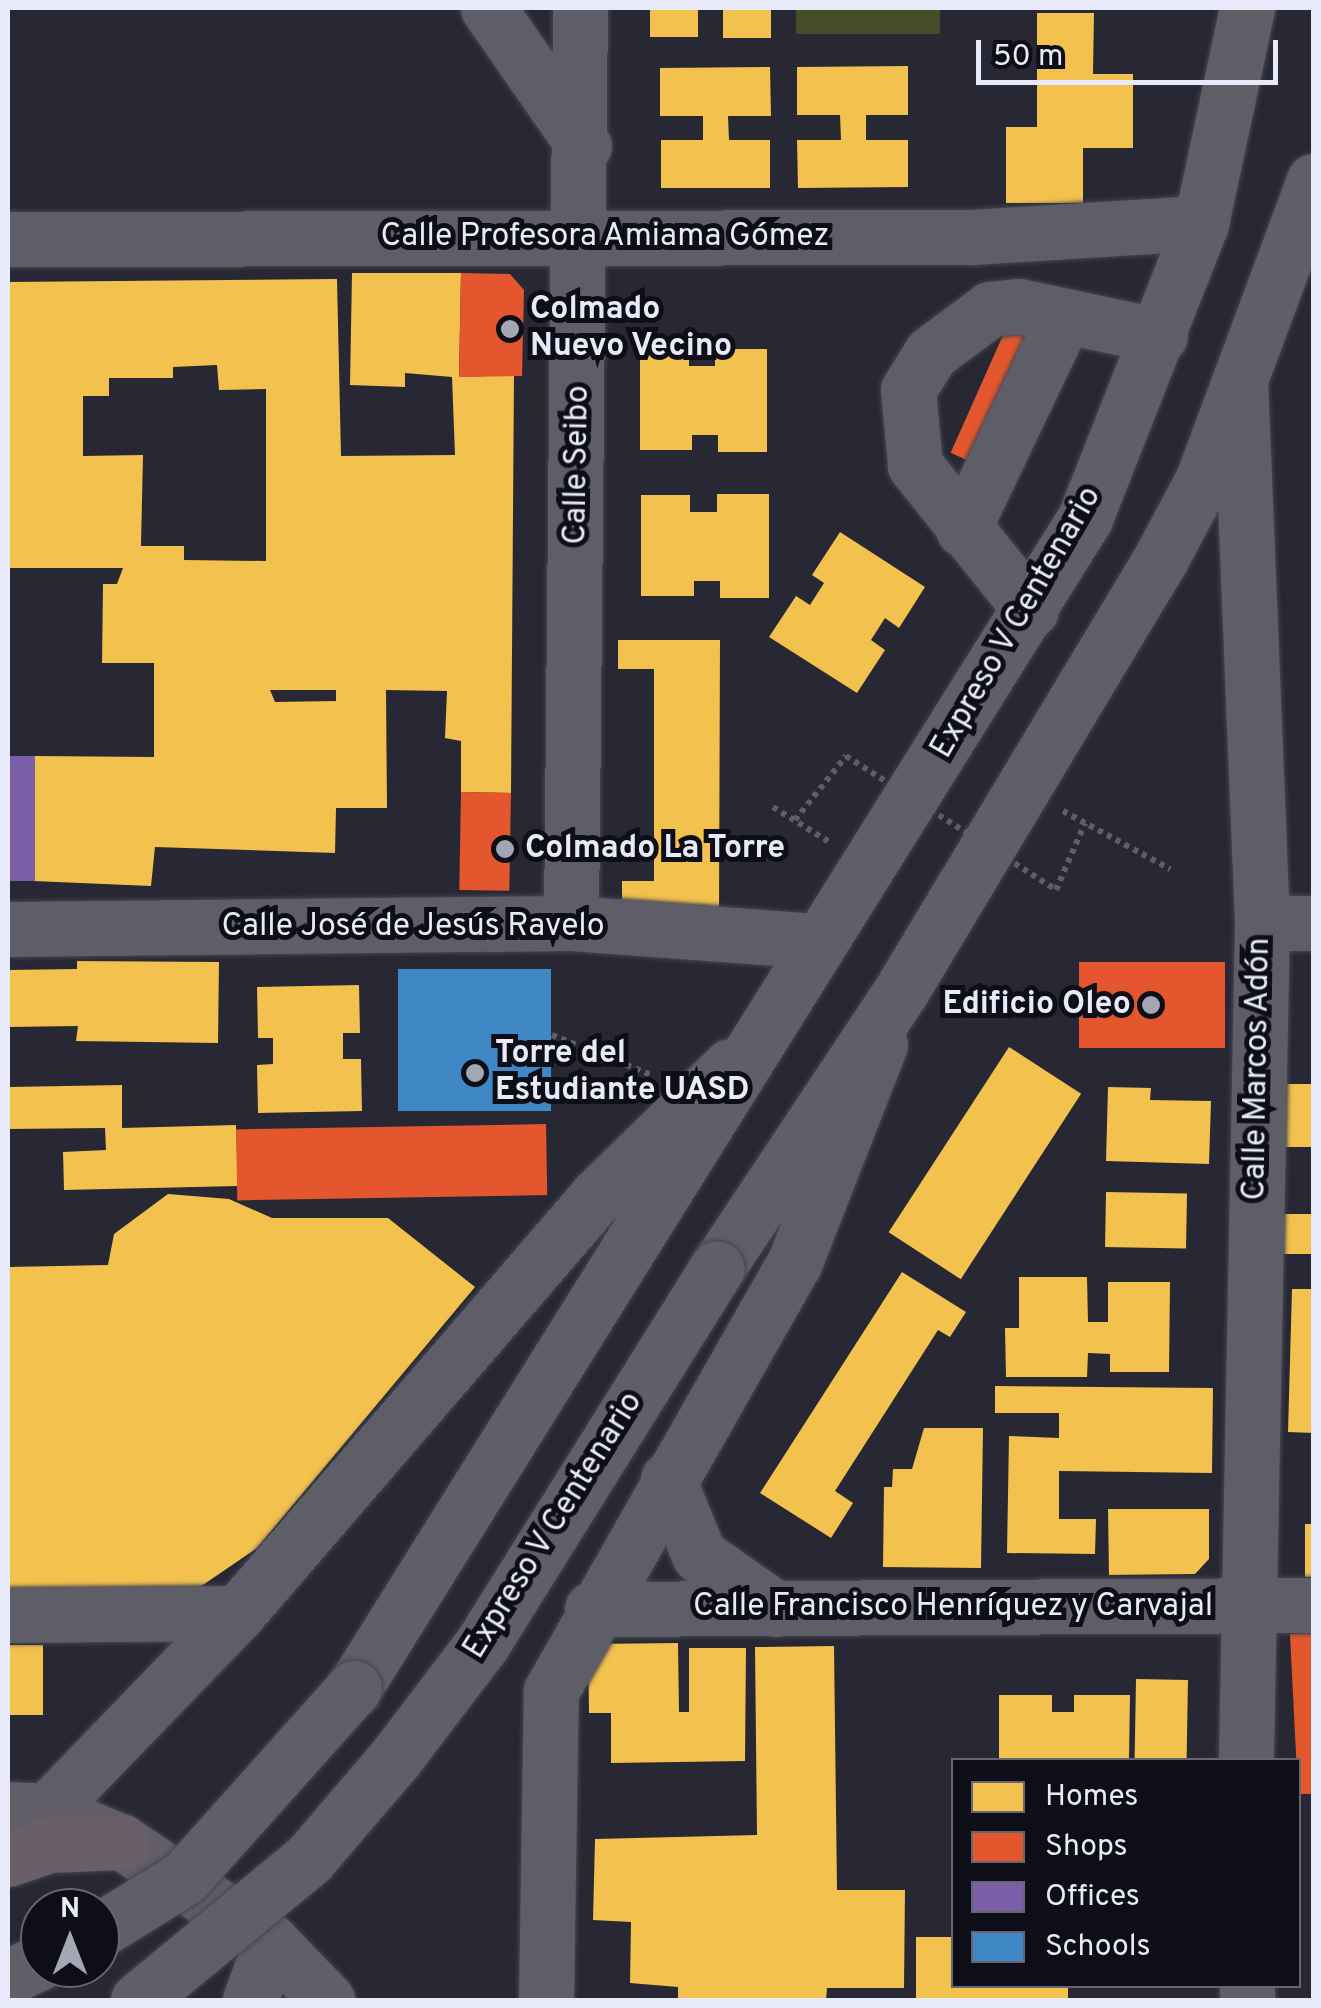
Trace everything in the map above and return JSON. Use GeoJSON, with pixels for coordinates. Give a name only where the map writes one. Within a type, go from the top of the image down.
{"type":"FeatureCollection","features":[{"type":"Feature","properties":{"kind":"highway"},"geometry":{"type":"LineString","coordinates":[[8,1859],[49,1845],[122,1842]]}},
{"type":"Feature","properties":{"kind":"main road","name":"Expreso V Centenario"},"geometry":{"type":"LineString","coordinates":[[120,1918],[184,1878],[354,1688],[659,1209],[818,940],[1031,610],[1085,518],[1160,336],[1201,223],[1247,8]]}},
{"type":"Feature","properties":{"kind":"main road","name":"Expreso V Centenario"},"geometry":{"type":"LineString","coordinates":[[138,2000],[309,1859],[396,1757],[482,1644],[716,1268],[900,991],[1194,495],[1314,181]]}},
{"type":"Feature","properties":{"kind":"main road"},"geometry":{"type":"LineString","coordinates":[[27,1810],[122,1842],[271,1942],[327,2000]]}},
{"type":"Feature","properties":{"kind":"main road"},"geometry":{"type":"LineString","coordinates":[[250,2000],[271,1942]]}},
{"type":"Feature","properties":{"kind":"street"},"geometry":{"type":"LineString","coordinates":[[488,8],[584,146]]}},
{"type":"Feature","properties":{"kind":"street","name":"Calle Seibo"},"geometry":{"type":"LineString","coordinates":[[572,923],[584,146],[580,8]]}},
{"type":"Feature","properties":{"kind":"street","name":"Calle Profesora Amiama Gómez"},"geometry":{"type":"LineString","coordinates":[[8,239],[971,237],[1201,223]]}},
{"type":"Feature","properties":{"kind":"street"},"geometry":{"type":"LineString","coordinates":[[1031,610],[915,466],[908,390],[931,353],[990,308],[1064,317],[1160,336]]}},
{"type":"Feature","properties":{"kind":"street"},"geometry":{"type":"LineString","coordinates":[[963,529],[1064,317]]}},
{"type":"Feature","properties":{"kind":"street","name":"Calle Marcos Adón"},"geometry":{"type":"LineString","coordinates":[[1240,379],[1288,923],[1246,1605],[1246,1758]]}},
{"type":"Feature","properties":{"kind":"street","name":"Calle José de Jesús Ravelo"},"geometry":{"type":"LineString","coordinates":[[8,929],[572,923],[818,940]]}},
{"type":"Feature","properties":{"kind":"street","name":"Expreso V Centenario"},"geometry":{"type":"LineString","coordinates":[[546,2000],[551,1691],[592,1609],[794,1264],[900,991]]}},
{"type":"Feature","properties":{"kind":"street","name":"Expreso V Centenario"},"geometry":{"type":"LineString","coordinates":[[27,1810],[238,1613],[598,1196],[764,1032]]}},
{"type":"Feature","properties":{"kind":"street"},"geometry":{"type":"LineString","coordinates":[[668,1478],[699,1554],[776,1609]]}},
{"type":"Feature","properties":{"kind":"street","name":"Calle Francisco Henríquez y Carvajal"},"geometry":{"type":"LineString","coordinates":[[592,1609],[1314,1605]]}},
{"type":"Feature","properties":{"kind":"street"},"geometry":{"type":"LineString","coordinates":[[8,1616],[238,1613]]}},
{"type":"Feature","properties":{"kind":"path"},"geometry":{"type":"LineString","coordinates":[[795,820],[846,756],[1056,890],[1084,823]]}},
{"type":"Feature","properties":{"kind":"path"},"geometry":{"type":"LineString","coordinates":[[1022,788],[1170,869]]}},
{"type":"Feature","properties":{"kind":"path"},"geometry":{"type":"LineString","coordinates":[[772,807],[868,865]]}},
{"type":"Feature","properties":{"kind":"path"},"geometry":{"type":"LineString","coordinates":[[552,1036],[648,1070],[687,1108]]}},
{"type":"Feature","properties":{"kind":"green space"},"geometry":{"type":"Polygon","coordinates":[[[796,8],[940,8],[940,34],[796,34],[796,8]]]}},
{"type":"Feature","properties":{"kind":"building: Homes"},"geometry":{"type":"Polygon","coordinates":[[[650,8],[698,8],[698,37],[650,37],[650,8]]]}},
{"type":"Feature","properties":{"kind":"building: Homes"},"geometry":{"type":"Polygon","coordinates":[[[723,8],[771,8],[771,38],[723,38],[723,8]]]}},
{"type":"Feature","properties":{"kind":"building: Homes"},"geometry":{"type":"Polygon","coordinates":[[[1037,13],[1094,13],[1093,74],[1133,74],[1133,148],[1083,148],[1083,203],[1006,203],[1006,127],[1037,127],[1037,13]]]}},
{"type":"Feature","properties":{"kind":"building: Homes"},"geometry":{"type":"Polygon","coordinates":[[[908,66],[908,115],[866,115],[866,140],[908,140],[908,187],[798,188],[797,140],[841,140],[840,115],[797,115],[797,67],[908,66]]]}},
{"type":"Feature","properties":{"kind":"building: Homes"},"geometry":{"type":"Polygon","coordinates":[[[770,67],[771,116],[728,116],[729,140],[770,140],[770,188],[661,188],[661,140],[703,140],[703,116],[660,116],[660,68],[770,67]]]}},
{"type":"Feature","properties":{"kind":"building: Homes"},"geometry":{"type":"Polygon","coordinates":[[[352,273],[461,273],[459,377],[514,375],[511,793],[461,792],[461,741],[445,738],[447,691],[386,690],[387,808],[336,808],[335,853],[155,847],[151,886],[33,881],[35,756],[154,757],[154,663],[102,663],[103,584],[117,584],[123,568],[8,568],[8,282],[337,279],[341,456],[455,455],[452,377],[405,373],[405,387],[350,385],[352,273]],[[217,365],[173,367],[173,378],[109,378],[109,396],[83,396],[83,456],[143,455],[141,546],[184,546],[184,560],[266,561],[266,389],[219,390],[217,365]],[[270,690],[275,702],[336,701],[336,690],[270,690]]]}},
{"type":"Feature","properties":{"kind":"building: Homes"},"geometry":{"type":"Polygon","coordinates":[[[640,349],[689,349],[689,366],[715,366],[715,349],[767,349],[767,452],[718,452],[718,435],[692,435],[692,450],[640,450],[640,349]]]}},
{"type":"Feature","properties":{"kind":"building: Homes"},"geometry":{"type":"Polygon","coordinates":[[[717,494],[769,494],[769,598],[720,598],[720,581],[694,581],[694,596],[641,596],[641,495],[690,495],[690,512],[717,512],[717,494]]]}},
{"type":"Feature","properties":{"kind":"building: Homes"},"geometry":{"type":"Polygon","coordinates":[[[840,532],[925,587],[899,628],[885,618],[871,640],[885,650],[857,693],[769,637],[796,596],[810,605],[824,583],[812,575],[840,532]]]}},
{"type":"Feature","properties":{"kind":"building: Homes"},"geometry":{"type":"Polygon","coordinates":[[[618,640],[720,640],[719,915],[622,915],[622,881],[654,881],[654,669],[618,669],[618,640]]]}},
{"type":"Feature","properties":{"kind":"building: Homes"},"geometry":{"type":"Polygon","coordinates":[[[77,961],[219,962],[218,1043],[76,1041],[78,1026],[8,1027],[8,970],[77,969],[77,961]]]}},
{"type":"Feature","properties":{"kind":"building: Homes"},"geometry":{"type":"Polygon","coordinates":[[[359,985],[360,1033],[343,1033],[343,1059],[361,1059],[362,1111],[258,1113],[257,1065],[273,1064],[273,1038],[258,1038],[257,987],[359,985]]]}},
{"type":"Feature","properties":{"kind":"building: Homes"},"geometry":{"type":"Polygon","coordinates":[[[1009,1047],[1081,1094],[961,1279],[889,1232],[1009,1047]]]}},
{"type":"Feature","properties":{"kind":"building: Homes"},"geometry":{"type":"Polygon","coordinates":[[[1283,1084],[1314,1084],[1314,1147],[1283,1147],[1283,1084]]]}},
{"type":"Feature","properties":{"kind":"building: Homes"},"geometry":{"type":"Polygon","coordinates":[[[122,1085],[122,1128],[236,1125],[238,1186],[64,1190],[63,1152],[106,1150],[105,1128],[8,1129],[8,1087],[122,1085]]]}},
{"type":"Feature","properties":{"kind":"building: Homes"},"geometry":{"type":"Polygon","coordinates":[[[1108,1087],[1151,1088],[1150,1100],[1211,1101],[1209,1164],[1106,1161],[1108,1087]]]}},
{"type":"Feature","properties":{"kind":"building: Homes"},"geometry":{"type":"Polygon","coordinates":[[[1106,1192],[1187,1193],[1186,1248],[1105,1247],[1106,1192]]]}},
{"type":"Feature","properties":{"kind":"building: Homes"},"geometry":{"type":"Polygon","coordinates":[[[168,1194],[229,1199],[272,1218],[388,1218],[475,1287],[257,1548],[197,1589],[8,1590],[8,1267],[108,1265],[114,1234],[168,1194]]]}},
{"type":"Feature","properties":{"kind":"building: Homes"},"geometry":{"type":"Polygon","coordinates":[[[1284,1214],[1314,1214],[1314,1254],[1284,1254],[1284,1214]]]}},
{"type":"Feature","properties":{"kind":"building: Homes"},"geometry":{"type":"Polygon","coordinates":[[[902,1272],[966,1312],[950,1337],[938,1330],[835,1491],[853,1503],[831,1538],[760,1493],[902,1272]]]}},
{"type":"Feature","properties":{"kind":"building: Homes"},"geometry":{"type":"Polygon","coordinates":[[[1019,1277],[1087,1277],[1088,1322],[1108,1322],[1108,1282],[1170,1282],[1169,1372],[1110,1372],[1110,1354],[1088,1353],[1087,1377],[1006,1377],[1005,1328],[1019,1328],[1019,1277]]]}},
{"type":"Feature","properties":{"kind":"building: Homes"},"geometry":{"type":"Polygon","coordinates":[[[1292,1289],[1314,1289],[1314,1433],[1288,1432],[1292,1289]]]}},
{"type":"Feature","properties":{"kind":"building: Homes"},"geometry":{"type":"Polygon","coordinates":[[[995,1386],[1213,1388],[1212,1473],[1059,1471],[1059,1519],[1096,1519],[1095,1554],[1007,1553],[1009,1436],[1059,1438],[1059,1413],[995,1413],[995,1386]]]}},
{"type":"Feature","properties":{"kind":"building: Homes"},"geometry":{"type":"Polygon","coordinates":[[[924,1428],[983,1428],[981,1568],[883,1567],[884,1487],[892,1487],[893,1469],[912,1469],[924,1428]]]}},
{"type":"Feature","properties":{"kind":"building: Homes"},"geometry":{"type":"Polygon","coordinates":[[[1108,1509],[1209,1509],[1209,1559],[1195,1574],[1109,1575],[1108,1509]]]}},
{"type":"Feature","properties":{"kind":"building: Homes"},"geometry":{"type":"Polygon","coordinates":[[[1305,1524],[1314,1524],[1314,1577],[1305,1577],[1305,1524]]]}},
{"type":"Feature","properties":{"kind":"building: Homes"},"geometry":{"type":"Polygon","coordinates":[[[678,1643],[679,1712],[689,1712],[689,1648],[746,1648],[745,1761],[611,1763],[611,1713],[589,1713],[588,1644],[678,1643]]]}},
{"type":"Feature","properties":{"kind":"building: Homes"},"geometry":{"type":"Polygon","coordinates":[[[8,1645],[43,1645],[43,1715],[8,1715],[8,1645]]]}},
{"type":"Feature","properties":{"kind":"building: Homes"},"geometry":{"type":"Polygon","coordinates":[[[834,1646],[837,1890],[905,1890],[904,1988],[827,1988],[826,2000],[678,2000],[678,1987],[630,1983],[631,1922],[593,1920],[595,1839],[757,1835],[755,1647],[834,1646]]]}},
{"type":"Feature","properties":{"kind":"building: Homes"},"geometry":{"type":"Polygon","coordinates":[[[1136,1679],[1188,1680],[1187,1758],[1135,1758],[1136,1679]]]}},
{"type":"Feature","properties":{"kind":"building: Homes"},"geometry":{"type":"Polygon","coordinates":[[[999,1695],[1052,1695],[1052,1712],[1074,1712],[1074,1695],[1130,1695],[1129,1758],[999,1758],[999,1695]]]}},
{"type":"Feature","properties":{"kind":"building: Homes"},"geometry":{"type":"Polygon","coordinates":[[[916,1937],[951,1937],[951,1988],[1068,1988],[1068,2000],[916,2000],[916,1937]]]}},
{"type":"Feature","properties":{"kind":"building: Shops"},"geometry":{"type":"Polygon","coordinates":[[[461,273],[510,274],[524,290],[522,376],[459,377],[461,273]]]}},
{"type":"Feature","properties":{"kind":"building: Shops"},"geometry":{"type":"Polygon","coordinates":[[[1008,324],[1046,341],[989,470],[951,453],[1008,324]]]}},
{"type":"Feature","properties":{"kind":"building: Shops"},"geometry":{"type":"Polygon","coordinates":[[[461,792],[511,793],[509,891],[459,890],[461,792]]]}},
{"type":"Feature","properties":{"kind":"building: Shops","name":"Edificio Oleo"},"geometry":{"type":"Polygon","coordinates":[[[1079,962],[1225,962],[1225,1048],[1079,1048],[1079,962]]]}},
{"type":"Feature","properties":{"kind":"building: Shops"},"geometry":{"type":"Polygon","coordinates":[[[546,1124],[547,1195],[237,1200],[236,1129],[546,1124]]]}},
{"type":"Feature","properties":{"kind":"building: Shops"},"geometry":{"type":"Polygon","coordinates":[[[1314,1633],[1314,1794],[1301,1794],[1290,1634],[1314,1633]]]}},
{"type":"Feature","properties":{"kind":"building: Offices"},"geometry":{"type":"Polygon","coordinates":[[[8,756],[35,756],[35,881],[8,881],[8,756]]]}},
{"type":"Feature","properties":{"kind":"building: Schools","name":"Torre del Estudiante UASD"},"geometry":{"type":"Polygon","coordinates":[[[398,969],[551,969],[551,1111],[398,1111],[398,969]]]}},
{"type":"Feature","properties":{"kind":"place","name":"Colmado Nuevo Vecino"},"geometry":{"type":"Point","coordinates":[510,329]}},
{"type":"Feature","properties":{"kind":"place","name":"Colmado La Torre"},"geometry":{"type":"Point","coordinates":[505,849]}},
{"type":"Feature","properties":{"kind":"place","name":"Edificio Oleo"},"geometry":{"type":"Point","coordinates":[1151,1005]}},
{"type":"Feature","properties":{"kind":"place","name":"Torre del Estudiante UASD"},"geometry":{"type":"Point","coordinates":[475,1073]}}]}
